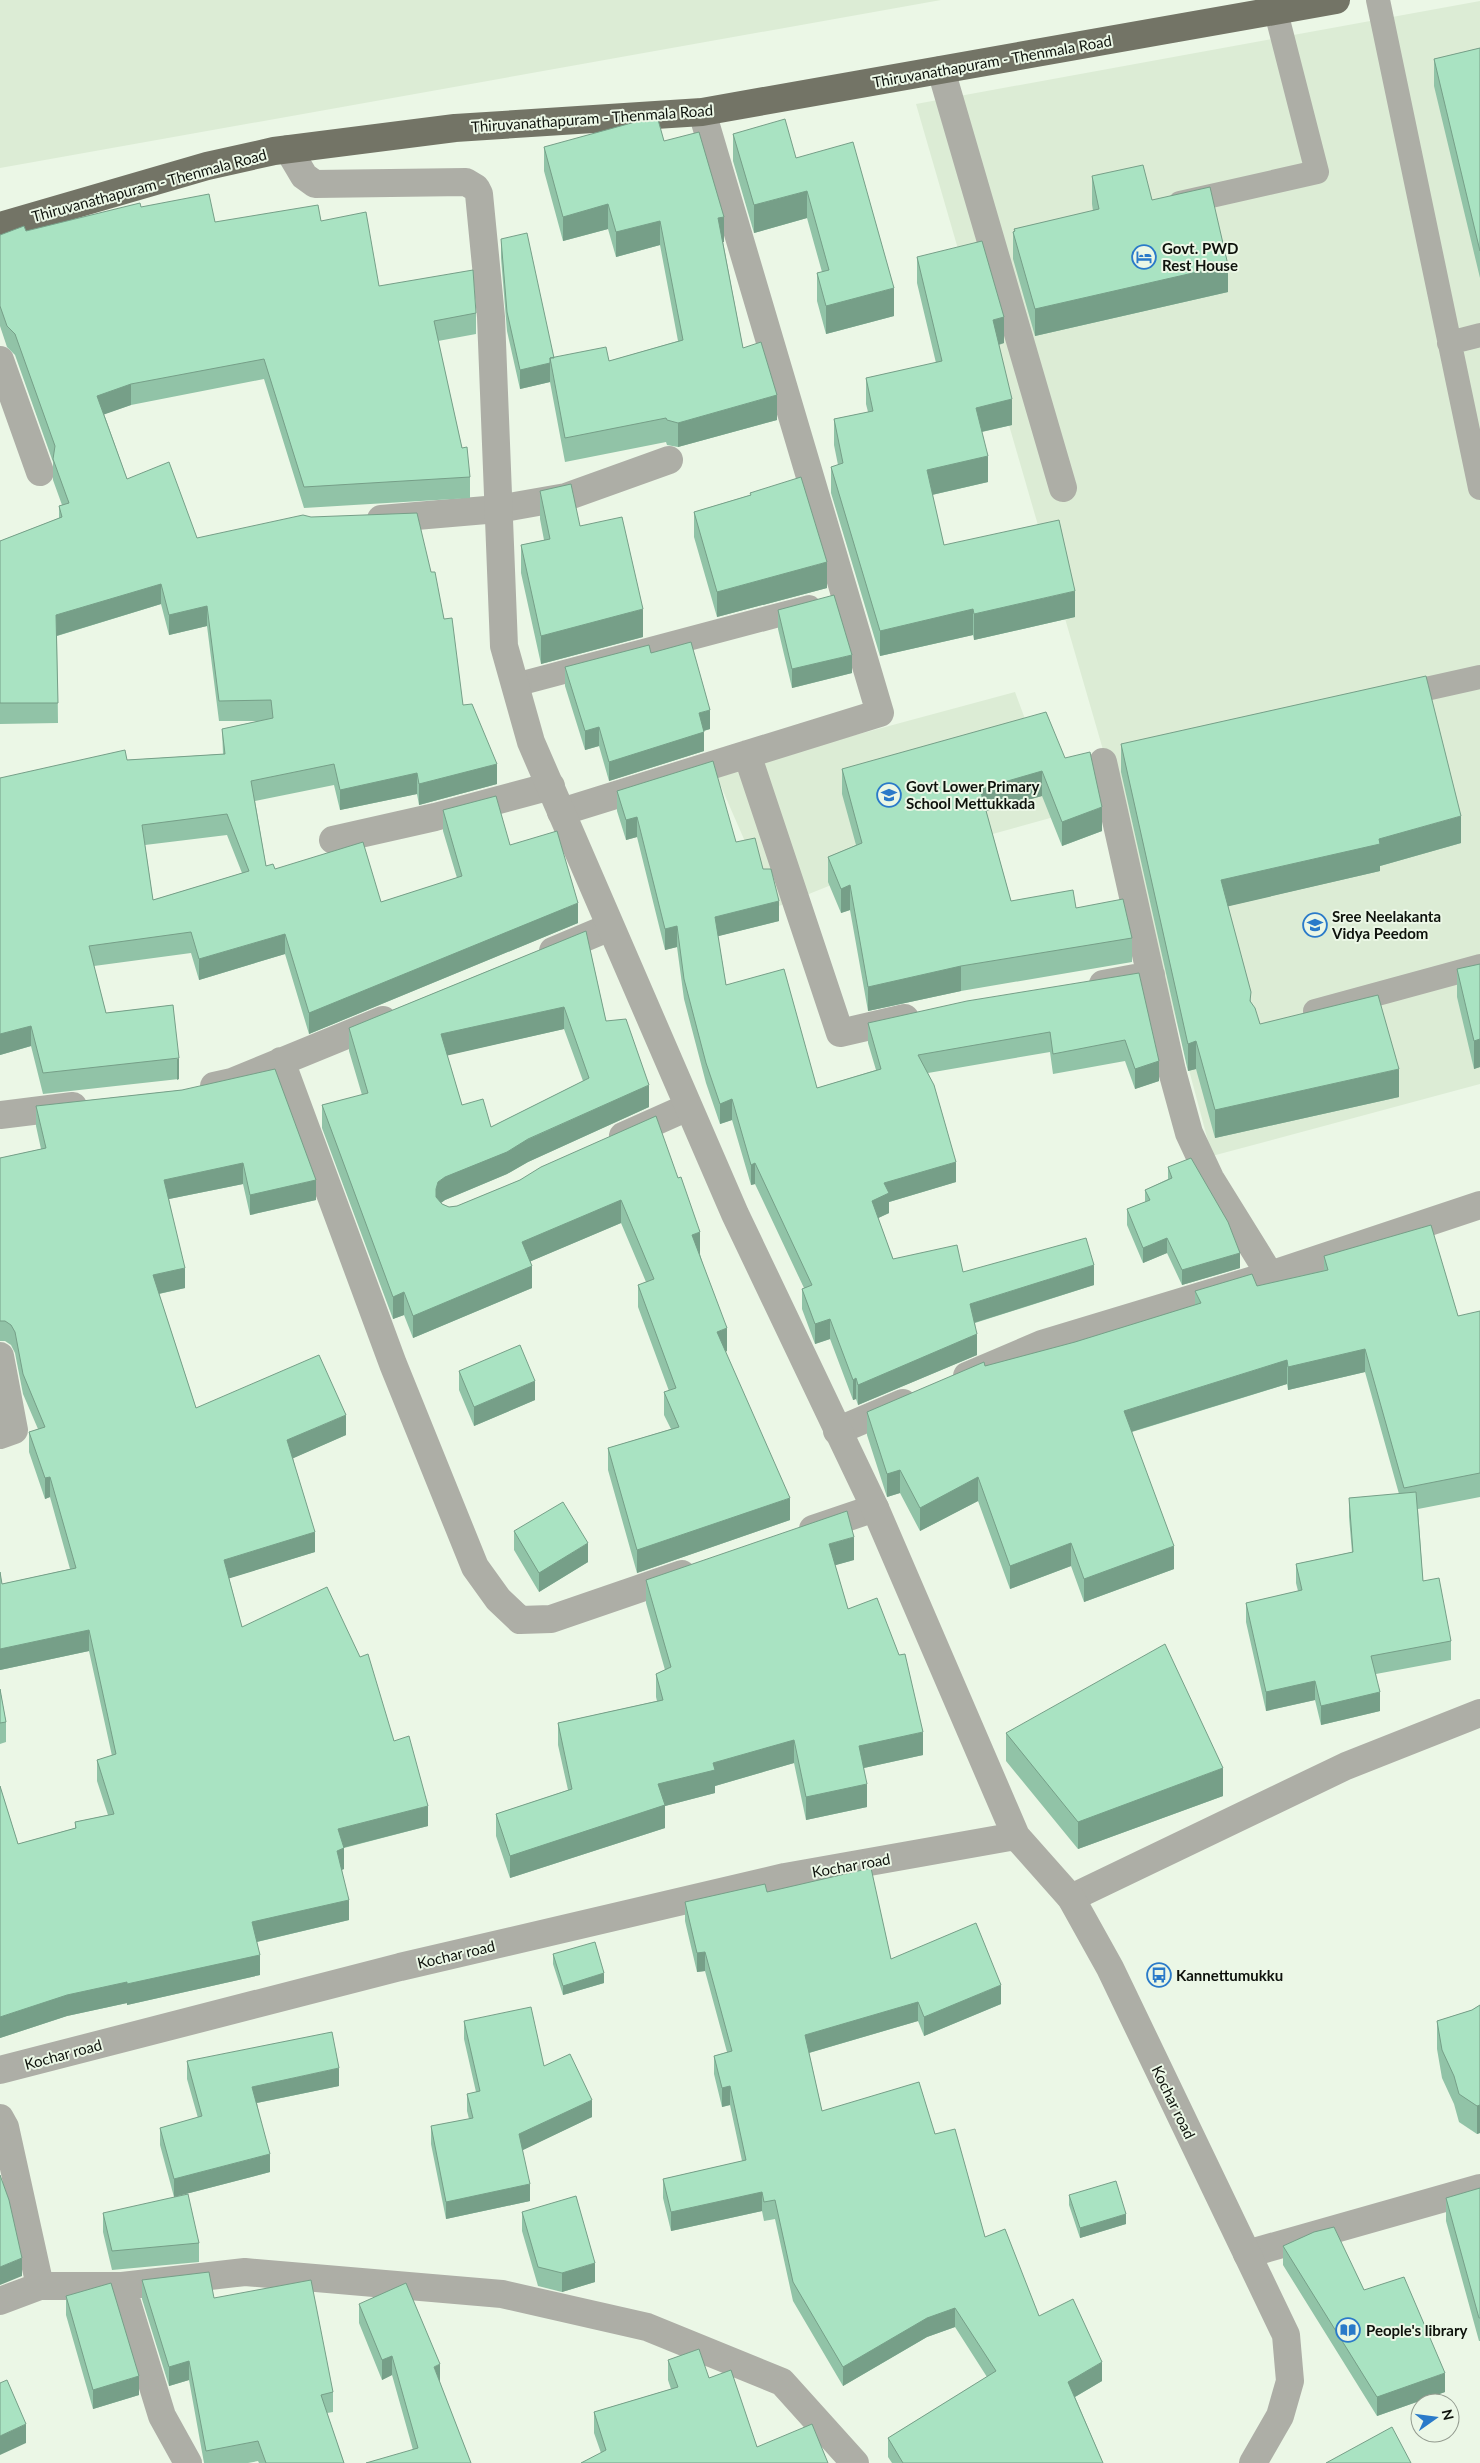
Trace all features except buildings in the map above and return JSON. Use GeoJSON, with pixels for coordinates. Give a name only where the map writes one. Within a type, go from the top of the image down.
{"type":"FeatureCollection","features":[{"type":"Feature","properties":{"kind":"main road","name":"Thiruvanathapuram - Thenmala Road"},"geometry":{"type":"LineString","coordinates":[[0,226],[207,166],[288,149],[455,128],[702,112],[1336,0]]}},
{"type":"Feature","properties":{"kind":"street"},"geometry":{"type":"LineString","coordinates":[[941,70],[1064,488]]}},
{"type":"Feature","properties":{"kind":"street"},"geometry":{"type":"LineString","coordinates":[[561,812],[880,713],[702,112]]}},
{"type":"Feature","properties":{"kind":"street"},"geometry":{"type":"LineString","coordinates":[[288,149],[304,176],[315,184],[466,182],[476,188],[479,194],[491,317],[504,646],[531,742],[735,1214],[875,1508],[1016,1836]]}},
{"type":"Feature","properties":{"kind":"street"},"geometry":{"type":"LineString","coordinates":[[0,360],[40,472]]}},
{"type":"Feature","properties":{"kind":"street"},"geometry":{"type":"LineString","coordinates":[[359,520],[498,509],[566,497],[669,460]]}},
{"type":"Feature","properties":{"kind":"street"},"geometry":{"type":"LineString","coordinates":[[747,754],[840,1033],[926,1014]]}},
{"type":"Feature","properties":{"kind":"street"},"geometry":{"type":"LineString","coordinates":[[1113,760],[1151,975],[1172,1072],[1189,1133],[1210,1178],[1270,1275]]}},
{"type":"Feature","properties":{"kind":"street"},"geometry":{"type":"LineString","coordinates":[[333,840],[435,817],[550,786]]}},
{"type":"Feature","properties":{"kind":"street"},"geometry":{"type":"LineString","coordinates":[[528,961],[610,928]]}},
{"type":"Feature","properties":{"kind":"street"},"geometry":{"type":"LineString","coordinates":[[1080,988],[1151,975]]}},
{"type":"Feature","properties":{"kind":"street"},"geometry":{"type":"LineString","coordinates":[[189,1093],[232,1082],[409,1009]]}},
{"type":"Feature","properties":{"kind":"street"},"geometry":{"type":"LineString","coordinates":[[281,1061],[393,1364],[444,1491],[476,1567],[498,1599],[520,1620],[551,1619],[708,1565]]}},
{"type":"Feature","properties":{"kind":"street"},"geometry":{"type":"LineString","coordinates":[[0,1115],[93,1103]]}},
{"type":"Feature","properties":{"kind":"street"},"geometry":{"type":"LineString","coordinates":[[598,1148],[688,1107]]}},
{"type":"Feature","properties":{"kind":"street"},"geometry":{"type":"LineString","coordinates":[[837,1431],[1042,1344],[1270,1275],[1480,1205]]}},
{"type":"Feature","properties":{"kind":"street"},"geometry":{"type":"LineString","coordinates":[[0,1356],[14,1430],[0,1435]]}},
{"type":"Feature","properties":{"kind":"street"},"geometry":{"type":"LineString","coordinates":[[792,1536],[875,1508]]}},
{"type":"Feature","properties":{"kind":"street"},"geometry":{"type":"LineString","coordinates":[[1071,1898],[1346,1766],[1480,1713]]}},
{"type":"Feature","properties":{"kind":"street","name":"Kochar road"},"geometry":{"type":"LineString","coordinates":[[0,2070],[400,1967],[756,1884],[1016,1836],[1071,1898],[1110,1968],[1286,2335],[1290,2381],[1280,2416],[1253,2463]]}},
{"type":"Feature","properties":{"kind":"street"},"geometry":{"type":"LineString","coordinates":[[0,2118],[5,2127],[40,2286]]}},
{"type":"Feature","properties":{"kind":"street"},"geometry":{"type":"LineString","coordinates":[[1247,2254],[1480,2188]]}},
{"type":"Feature","properties":{"kind":"street"},"geometry":{"type":"LineString","coordinates":[[0,2301],[40,2286],[122,2286],[245,2272],[502,2294],[647,2327],[782,2382],[855,2463]]}},
{"type":"Feature","properties":{"kind":"street"},"geometry":{"type":"LineString","coordinates":[[122,2286],[162,2416],[188,2463]]}},
{"type":"Feature","properties":{"kind":"lane"},"geometry":{"type":"LineString","coordinates":[[1378,0],[1480,488]]}},
{"type":"Feature","properties":{"kind":"lane"},"geometry":{"type":"LineString","coordinates":[[1170,205],[1317,172],[1276,12]]}},
{"type":"Feature","properties":{"kind":"lane"},"geometry":{"type":"LineString","coordinates":[[1450,343],[1480,334]]}},
{"type":"Feature","properties":{"kind":"lane"},"geometry":{"type":"LineString","coordinates":[[516,685],[846,597]]}},
{"type":"Feature","properties":{"kind":"lane"},"geometry":{"type":"LineString","coordinates":[[1374,701],[1480,677]]}},
{"type":"Feature","properties":{"kind":"lane"},"geometry":{"type":"LineString","coordinates":[[1291,1017],[1480,966]]}},
{"type":"Feature","properties":{"kind":"shaded area"},"geometry":{"type":"Polygon","coordinates":[[[0,0],[941,0],[0,168],[0,0]]]}},
{"type":"Feature","properties":{"kind":"shaded area"},"geometry":{"type":"Polygon","coordinates":[[[1480,1],[1480,1084],[1212,1156],[1108,767],[916,104],[1480,1]]]}},
{"type":"Feature","properties":{"kind":"shaded area","name":"Govt Lower Primary School Mettukkada"},"geometry":{"type":"Polygon","coordinates":[[[1015,692],[1061,815],[881,865],[774,908],[716,775],[811,747],[1015,692]]]}},
{"type":"Feature","properties":{"kind":"place","name":"Govt. PWD Rest House"},"geometry":{"type":"Point","coordinates":[1144,257]}},
{"type":"Feature","properties":{"kind":"place","name":"Govt Lower Primary School Mettukkada"},"geometry":{"type":"Point","coordinates":[889,795]}},
{"type":"Feature","properties":{"kind":"place","name":"Sree Neelakanta Vidya Peedom"},"geometry":{"type":"Point","coordinates":[1315,925]}},
{"type":"Feature","properties":{"kind":"place","name":"Kannettumukku"},"geometry":{"type":"Point","coordinates":[1159,1975]}},
{"type":"Feature","properties":{"kind":"place","name":"People's library"},"geometry":{"type":"Point","coordinates":[1348,2330]}}]}
